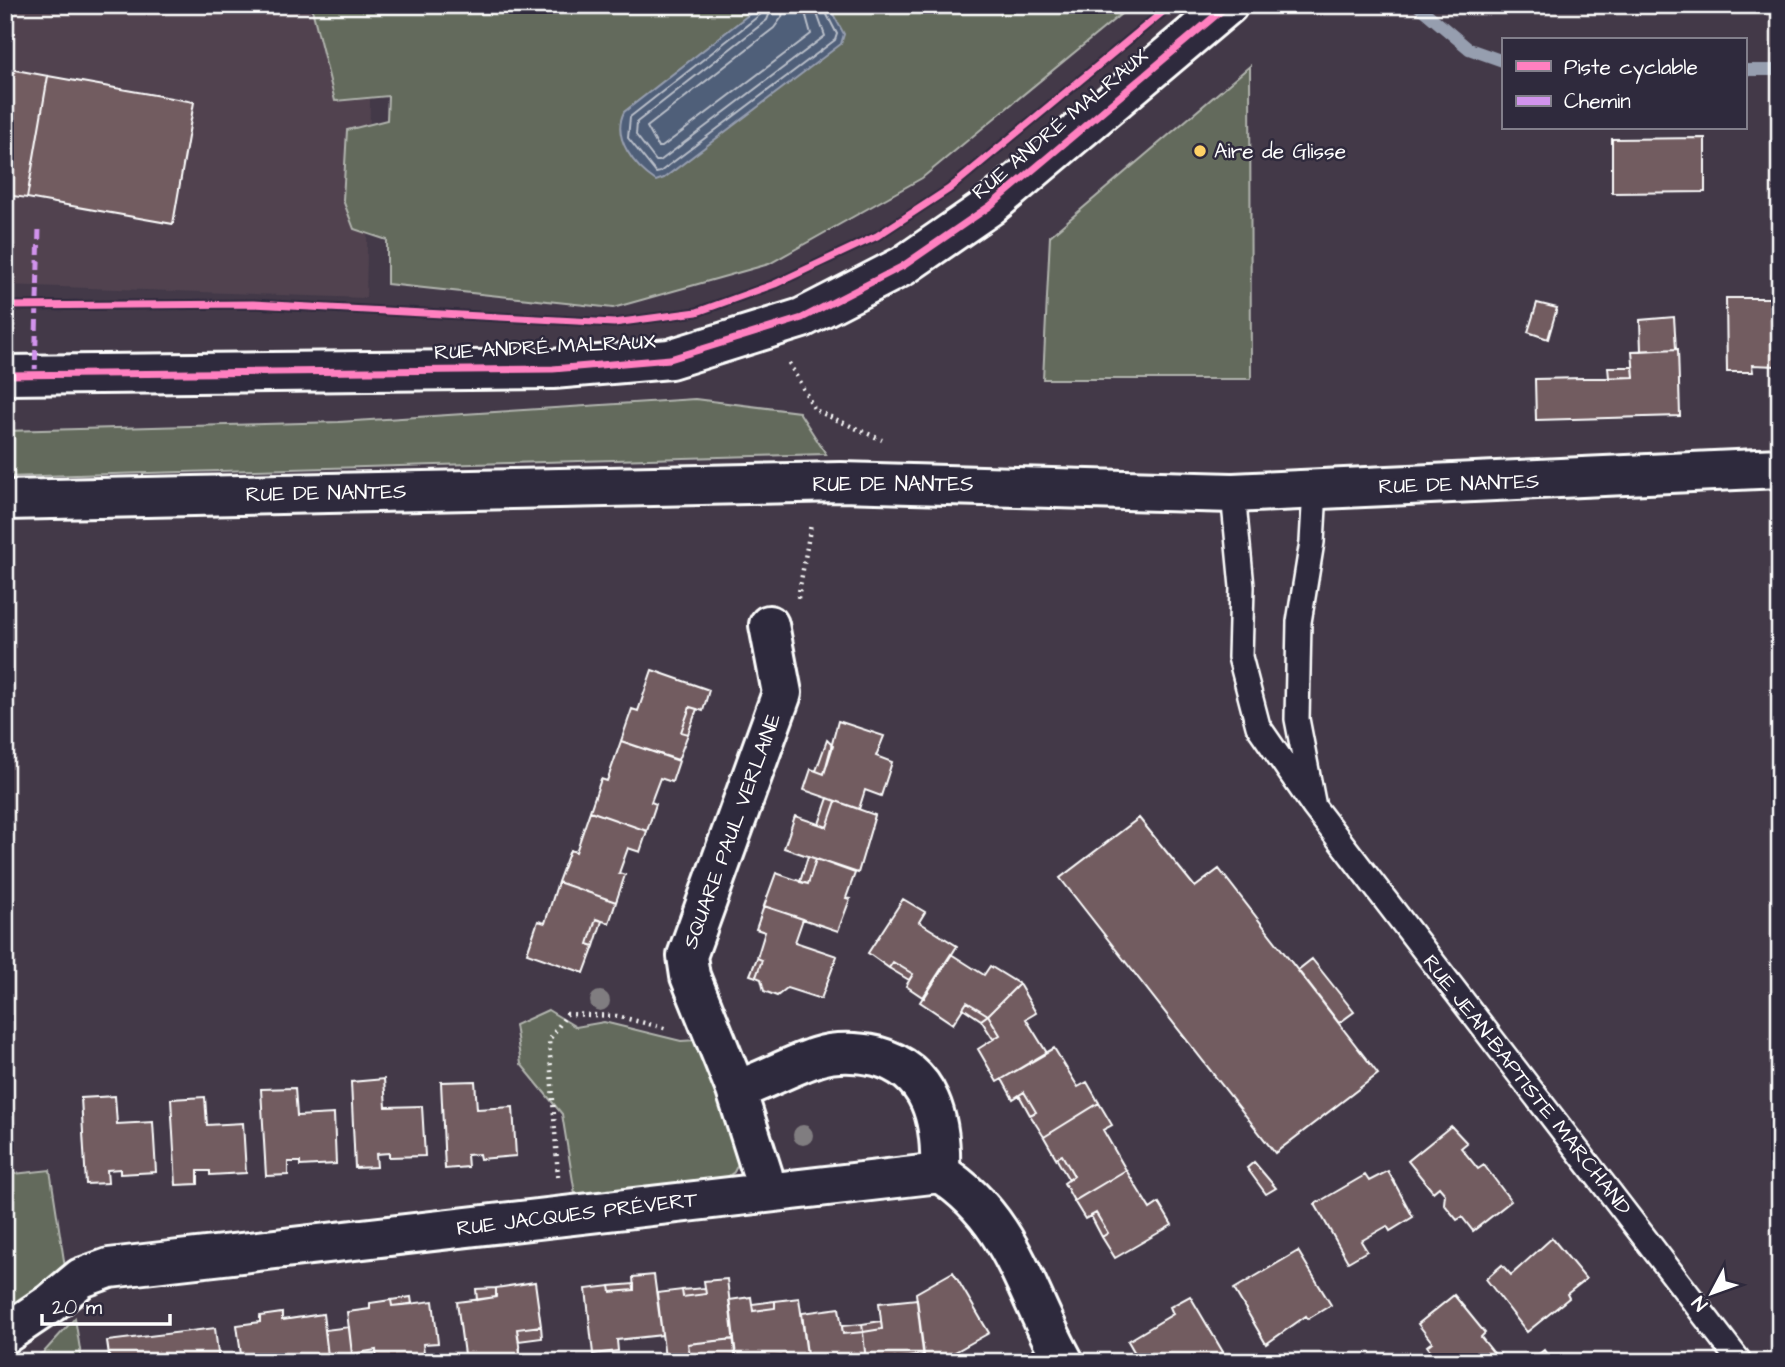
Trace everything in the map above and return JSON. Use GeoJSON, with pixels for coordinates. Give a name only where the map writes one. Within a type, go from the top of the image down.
{"type":"FeatureCollection","features":[{"type":"Feature","properties":{"kind":"street","name":"RUE ANDRÉ MALRAUX"},"geometry":{"type":"LineString","coordinates":[[5,375],[553,369],[670,359],[802,318],[903,266],[990,206],[1228,5]]}},
{"type":"Feature","properties":{"kind":"street","name":"RUE DE NANTES"},"geometry":{"type":"LineString","coordinates":[[5,500],[841,482],[1233,494],[1780,468]]}},
{"type":"Feature","properties":{"kind":"street","name":"SQUARE PAUL VERLAINE"},"geometry":{"type":"LineString","coordinates":[[763,1192],[763,1175],[736,1090],[690,975],[687,956],[782,693],[769,625]]}},
{"type":"Feature","properties":{"kind":"street"},"geometry":{"type":"LineString","coordinates":[[736,1090],[819,1056],[860,1052],[897,1062],[924,1088],[937,1117],[941,1141],[940,1172],[982,1206],[1002,1234],[1022,1270],[1046,1330],[1064,1362]]}},
{"type":"Feature","properties":{"kind":"street","name":"RUE JACQUES PRÉVERT"},"geometry":{"type":"LineString","coordinates":[[5,1334],[51,1303],[81,1278],[109,1268],[940,1172]]}},
{"type":"Feature","properties":{"kind":"lane"},"geometry":{"type":"LineString","coordinates":[[1314,807],[1297,719],[1299,622],[1312,542],[1315,490]]}},
{"type":"Feature","properties":{"kind":"lane","name":"RUE JEAN-BAPTISTE MARCHAND"},"geometry":{"type":"LineString","coordinates":[[1233,494],[1242,587],[1240,657],[1258,726],[1314,807],[1740,1362]]}},
{"type":"Feature","properties":{"kind":"path"},"geometry":{"type":"LineString","coordinates":[[561,1216],[549,1040],[567,1014],[617,1016],[667,1029],[708,1020]]}},
{"type":"Feature","properties":{"kind":"shaded area"},"geometry":{"type":"Polygon","coordinates":[[[5,5],[372,5],[366,298],[5,285],[5,5]]]}},
{"type":"Feature","properties":{"kind":"green space"},"geometry":{"type":"Polygon","coordinates":[[[311,5],[1132,5],[922,178],[769,264],[613,308],[387,284],[387,240],[354,229],[343,200],[347,130],[387,120],[388,96],[335,101],[311,5]]]}},
{"type":"Feature","properties":{"kind":"green space","name":"Aire de Glisse"},"geometry":{"type":"Polygon","coordinates":[[[1250,66],[1251,379],[1043,379],[1050,236],[1250,66]]]}},
{"type":"Feature","properties":{"kind":"green space"},"geometry":{"type":"Polygon","coordinates":[[[695,399],[799,412],[826,454],[5,477],[5,431],[339,422],[695,399]]]}},
{"type":"Feature","properties":{"kind":"green space"},"geometry":{"type":"Polygon","coordinates":[[[548,1010],[576,1027],[604,1022],[681,1041],[697,1040],[741,1158],[734,1172],[722,1181],[576,1200],[562,1114],[521,1064],[515,1025],[548,1010]]]}},
{"type":"Feature","properties":{"kind":"green space"},"geometry":{"type":"Polygon","coordinates":[[[50,1170],[65,1267],[5,1311],[5,1175],[50,1170]]]}},
{"type":"Feature","properties":{"kind":"green space"},"geometry":{"type":"Polygon","coordinates":[[[75,1318],[82,1362],[26,1362],[44,1352],[75,1318]]]}},
{"type":"Feature","properties":{"kind":"water"},"geometry":{"type":"Polygon","coordinates":[[[761,5],[828,5],[844,34],[841,44],[664,178],[656,181],[640,168],[627,151],[621,132],[624,112],[761,5]]]}},
{"type":"Feature","properties":{"kind":"building"},"geometry":{"type":"Polygon","coordinates":[[[5,68],[48,76],[27,198],[5,195],[5,68]]]}},
{"type":"Feature","properties":{"kind":"building"},"geometry":{"type":"Polygon","coordinates":[[[48,76],[194,102],[173,224],[27,198],[48,76]]]}},
{"type":"Feature","properties":{"kind":"building"},"geometry":{"type":"Polygon","coordinates":[[[1705,138],[1705,192],[1612,193],[1612,139],[1705,138]]]}},
{"type":"Feature","properties":{"kind":"building"},"geometry":{"type":"Polygon","coordinates":[[[1772,275],[1780,275],[1780,361],[1777,361],[1777,366],[1752,365],[1753,372],[1727,372],[1726,298],[1773,298],[1772,275]]]}},
{"type":"Feature","properties":{"kind":"building"},"geometry":{"type":"Polygon","coordinates":[[[1537,303],[1557,308],[1548,339],[1528,332],[1537,303]]]}},
{"type":"Feature","properties":{"kind":"building"},"geometry":{"type":"Polygon","coordinates":[[[1674,317],[1676,349],[1641,351],[1640,320],[1674,317]]]}},
{"type":"Feature","properties":{"kind":"building"},"geometry":{"type":"Polygon","coordinates":[[[1678,349],[1680,416],[1536,420],[1535,379],[1634,377],[1632,351],[1678,349]]]}},
{"type":"Feature","properties":{"kind":"building"},"geometry":{"type":"Polygon","coordinates":[[[1608,367],[1633,367],[1634,377],[1609,378],[1608,367]]]}},
{"type":"Feature","properties":{"kind":"building"},"geometry":{"type":"Polygon","coordinates":[[[652,670],[709,690],[703,711],[690,707],[681,732],[688,734],[678,760],[621,741],[632,709],[638,711],[652,670]]]}},
{"type":"Feature","properties":{"kind":"building"},"geometry":{"type":"Polygon","coordinates":[[[690,707],[697,709],[688,734],[681,732],[690,707]]]}},
{"type":"Feature","properties":{"kind":"building"},"geometry":{"type":"Polygon","coordinates":[[[838,721],[884,736],[876,756],[892,762],[881,796],[865,790],[859,809],[804,790],[811,769],[824,774],[838,721]]]}},
{"type":"Feature","properties":{"kind":"building"},"geometry":{"type":"Polygon","coordinates":[[[827,740],[833,746],[824,774],[816,771],[827,740]]]}},
{"type":"Feature","properties":{"kind":"building"},"geometry":{"type":"Polygon","coordinates":[[[621,741],[679,761],[672,782],[660,778],[651,802],[656,804],[647,831],[590,811],[601,779],[607,781],[621,741]]]}},
{"type":"Feature","properties":{"kind":"building"},"geometry":{"type":"Polygon","coordinates":[[[828,798],[836,801],[827,827],[819,824],[828,798]]]}},
{"type":"Feature","properties":{"kind":"building"},"geometry":{"type":"Polygon","coordinates":[[[836,801],[875,815],[858,873],[784,848],[795,816],[827,827],[836,801]]]}},
{"type":"Feature","properties":{"kind":"building"},"geometry":{"type":"Polygon","coordinates":[[[590,811],[647,831],[640,852],[628,848],[619,873],[625,875],[616,902],[558,882],[570,850],[576,852],[590,811]]]}},
{"type":"Feature","properties":{"kind":"building"},"geometry":{"type":"Polygon","coordinates":[[[1139,818],[1195,887],[1219,869],[1378,1074],[1275,1153],[1060,878],[1139,818]]]}},
{"type":"Feature","properties":{"kind":"building"},"geometry":{"type":"Polygon","coordinates":[[[808,856],[816,859],[808,884],[800,882],[808,856]]]}},
{"type":"Feature","properties":{"kind":"building"},"geometry":{"type":"Polygon","coordinates":[[[816,859],[855,873],[846,898],[850,899],[838,931],[764,906],[776,873],[808,884],[816,859]]]}},
{"type":"Feature","properties":{"kind":"building"},"geometry":{"type":"Polygon","coordinates":[[[558,882],[616,902],[609,923],[596,919],[588,944],[594,946],[584,973],[527,953],[538,921],[545,923],[558,882]]]}},
{"type":"Feature","properties":{"kind":"building"},"geometry":{"type":"Polygon","coordinates":[[[903,899],[925,912],[919,922],[957,946],[924,998],[906,986],[913,974],[893,962],[889,968],[868,953],[903,899]]]}},
{"type":"Feature","properties":{"kind":"building"},"geometry":{"type":"Polygon","coordinates":[[[764,906],[803,919],[795,942],[837,956],[821,999],[787,988],[777,996],[764,991],[761,979],[756,977],[762,960],[757,958],[765,932],[756,929],[764,906]]]}},
{"type":"Feature","properties":{"kind":"building"},"geometry":{"type":"Polygon","coordinates":[[[596,919],[602,921],[594,946],[588,944],[596,919]]]}},
{"type":"Feature","properties":{"kind":"building"},"geometry":{"type":"Polygon","coordinates":[[[951,954],[984,975],[990,966],[1019,984],[988,1015],[967,1002],[953,1024],[920,1002],[951,954]]]}},
{"type":"Feature","properties":{"kind":"building"},"geometry":{"type":"Polygon","coordinates":[[[757,958],[762,960],[756,977],[750,975],[757,958]]]}},
{"type":"Feature","properties":{"kind":"building"},"geometry":{"type":"Polygon","coordinates":[[[1312,959],[1354,1012],[1339,1023],[1298,970],[1312,959]]]}},
{"type":"Feature","properties":{"kind":"building"},"geometry":{"type":"Polygon","coordinates":[[[893,962],[913,974],[909,980],[889,968],[893,962]]]}},
{"type":"Feature","properties":{"kind":"building"},"geometry":{"type":"Polygon","coordinates":[[[1019,984],[1036,1013],[1026,1019],[1047,1053],[997,1082],[978,1049],[1000,1035],[988,1015],[1019,984]]]}},
{"type":"Feature","properties":{"kind":"building"},"geometry":{"type":"Polygon","coordinates":[[[967,1002],[988,1015],[981,1020],[963,1008],[967,1002]]]}},
{"type":"Feature","properties":{"kind":"building"},"geometry":{"type":"Polygon","coordinates":[[[988,1015],[1000,1035],[993,1039],[981,1020],[988,1015]]]}},
{"type":"Feature","properties":{"kind":"building"},"geometry":{"type":"Polygon","coordinates":[[[1054,1048],[1078,1087],[1087,1082],[1099,1103],[1044,1137],[1030,1115],[1036,1112],[1024,1092],[1013,1099],[1002,1079],[1054,1048]]]}},
{"type":"Feature","properties":{"kind":"building"},"geometry":{"type":"Polygon","coordinates":[[[384,1079],[386,1107],[422,1106],[425,1156],[389,1157],[389,1153],[376,1154],[377,1167],[355,1168],[351,1082],[384,1079]]]}},
{"type":"Feature","properties":{"kind":"building"},"geometry":{"type":"Polygon","coordinates":[[[475,1081],[477,1109],[513,1107],[516,1156],[480,1159],[479,1154],[467,1155],[468,1167],[445,1169],[441,1082],[475,1081]]]}},
{"type":"Feature","properties":{"kind":"building"},"geometry":{"type":"Polygon","coordinates":[[[295,1088],[297,1116],[334,1114],[336,1164],[300,1166],[300,1162],[288,1162],[288,1175],[266,1176],[261,1089],[295,1088]]]}},
{"type":"Feature","properties":{"kind":"building"},"geometry":{"type":"Polygon","coordinates":[[[1024,1092],[1036,1112],[1030,1115],[1019,1095],[1024,1092]]]}},
{"type":"Feature","properties":{"kind":"building"},"geometry":{"type":"Polygon","coordinates":[[[115,1096],[117,1124],[153,1122],[156,1172],[120,1174],[120,1169],[107,1170],[108,1183],[86,1184],[81,1098],[115,1096]]]}},
{"type":"Feature","properties":{"kind":"building"},"geometry":{"type":"Polygon","coordinates":[[[205,1097],[207,1125],[243,1123],[246,1173],[210,1175],[210,1171],[198,1171],[198,1184],[176,1185],[171,1099],[205,1097]]]}},
{"type":"Feature","properties":{"kind":"building"},"geometry":{"type":"Polygon","coordinates":[[[1099,1103],[1112,1125],[1103,1130],[1126,1170],[1074,1201],[1064,1183],[1074,1176],[1062,1155],[1056,1158],[1044,1137],[1099,1103]]]}},
{"type":"Feature","properties":{"kind":"building"},"geometry":{"type":"Polygon","coordinates":[[[1451,1126],[1467,1143],[1461,1148],[1478,1169],[1484,1165],[1511,1201],[1473,1231],[1462,1217],[1457,1220],[1444,1204],[1445,1194],[1439,1187],[1433,1192],[1408,1161],[1451,1126]]]}},
{"type":"Feature","properties":{"kind":"building"},"geometry":{"type":"Polygon","coordinates":[[[1062,1155],[1074,1176],[1069,1180],[1056,1158],[1062,1155]]]}},
{"type":"Feature","properties":{"kind":"building"},"geometry":{"type":"Polygon","coordinates":[[[1254,1162],[1276,1188],[1266,1194],[1247,1168],[1254,1162]]]}},
{"type":"Feature","properties":{"kind":"building"},"geometry":{"type":"Polygon","coordinates":[[[1126,1170],[1150,1209],[1159,1203],[1172,1225],[1115,1258],[1102,1237],[1108,1233],[1096,1213],[1085,1219],[1074,1201],[1126,1170]]]}},
{"type":"Feature","properties":{"kind":"building"},"geometry":{"type":"Polygon","coordinates":[[[1388,1171],[1413,1217],[1390,1231],[1387,1226],[1361,1241],[1367,1251],[1348,1262],[1315,1204],[1365,1175],[1369,1181],[1388,1171]]]}},
{"type":"Feature","properties":{"kind":"building"},"geometry":{"type":"Polygon","coordinates":[[[1096,1213],[1108,1233],[1102,1237],[1091,1216],[1096,1213]]]}},
{"type":"Feature","properties":{"kind":"building"},"geometry":{"type":"Polygon","coordinates":[[[1552,1238],[1586,1279],[1567,1294],[1569,1298],[1527,1332],[1486,1279],[1502,1265],[1511,1275],[1552,1238]]]}},
{"type":"Feature","properties":{"kind":"building"},"geometry":{"type":"Polygon","coordinates":[[[1298,1251],[1331,1305],[1308,1319],[1306,1316],[1266,1344],[1234,1289],[1298,1251]]]}},
{"type":"Feature","properties":{"kind":"building"},"geometry":{"type":"Polygon","coordinates":[[[953,1272],[989,1333],[946,1357],[924,1360],[916,1293],[953,1272]]]}},
{"type":"Feature","properties":{"kind":"building"},"geometry":{"type":"Polygon","coordinates":[[[654,1275],[662,1335],[617,1340],[618,1351],[593,1354],[586,1289],[610,1286],[611,1292],[634,1290],[633,1277],[654,1275]]]}},
{"type":"Feature","properties":{"kind":"building"},"geometry":{"type":"Polygon","coordinates":[[[727,1279],[734,1339],[688,1344],[690,1355],[665,1358],[657,1293],[682,1290],[683,1297],[706,1294],[704,1281],[727,1279]]]}},
{"type":"Feature","properties":{"kind":"building"},"geometry":{"type":"Polygon","coordinates":[[[535,1282],[541,1326],[517,1329],[521,1361],[465,1362],[457,1302],[496,1297],[496,1288],[535,1282]]]}},
{"type":"Feature","properties":{"kind":"building"},"geometry":{"type":"Polygon","coordinates":[[[634,1284],[634,1290],[611,1292],[610,1286],[634,1284]]]}},
{"type":"Feature","properties":{"kind":"building"},"geometry":{"type":"Polygon","coordinates":[[[496,1288],[496,1297],[477,1300],[476,1289],[496,1288]]]}},
{"type":"Feature","properties":{"kind":"building"},"geometry":{"type":"Polygon","coordinates":[[[705,1288],[706,1294],[683,1297],[682,1290],[705,1288]]]}},
{"type":"Feature","properties":{"kind":"building"},"geometry":{"type":"Polygon","coordinates":[[[1454,1295],[1485,1333],[1481,1337],[1497,1357],[1500,1354],[1506,1362],[1439,1361],[1427,1346],[1432,1342],[1418,1324],[1454,1295]]]}},
{"type":"Feature","properties":{"kind":"building"},"geometry":{"type":"Polygon","coordinates":[[[1190,1296],[1223,1352],[1207,1362],[1199,1359],[1140,1362],[1128,1341],[1173,1314],[1170,1307],[1190,1296]]]}},
{"type":"Feature","properties":{"kind":"building"},"geometry":{"type":"Polygon","coordinates":[[[411,1297],[412,1304],[392,1306],[391,1300],[411,1297]]]}},
{"type":"Feature","properties":{"kind":"building"},"geometry":{"type":"Polygon","coordinates":[[[751,1297],[753,1311],[775,1308],[775,1301],[799,1298],[808,1362],[782,1362],[781,1356],[736,1362],[729,1300],[751,1297]]]}},
{"type":"Feature","properties":{"kind":"building"},"geometry":{"type":"Polygon","coordinates":[[[917,1299],[924,1355],[866,1362],[863,1332],[882,1329],[879,1303],[917,1299]]]}},
{"type":"Feature","properties":{"kind":"building"},"geometry":{"type":"Polygon","coordinates":[[[391,1300],[392,1306],[433,1301],[438,1343],[423,1344],[425,1362],[377,1362],[376,1350],[352,1354],[347,1312],[370,1309],[370,1303],[391,1300]]]}},
{"type":"Feature","properties":{"kind":"building"},"geometry":{"type":"Polygon","coordinates":[[[775,1301],[775,1308],[753,1311],[752,1304],[775,1301]]]}},
{"type":"Feature","properties":{"kind":"building"},"geometry":{"type":"Polygon","coordinates":[[[839,1308],[843,1334],[863,1332],[866,1362],[808,1362],[802,1313],[839,1308]]]}},
{"type":"Feature","properties":{"kind":"building"},"geometry":{"type":"Polygon","coordinates":[[[282,1313],[282,1320],[323,1314],[328,1356],[314,1358],[314,1362],[242,1362],[237,1325],[260,1322],[260,1316],[282,1313]]]}},
{"type":"Feature","properties":{"kind":"building"},"geometry":{"type":"Polygon","coordinates":[[[881,1321],[882,1329],[863,1332],[862,1324],[881,1321]]]}},
{"type":"Feature","properties":{"kind":"building"},"geometry":{"type":"Polygon","coordinates":[[[862,1324],[863,1332],[843,1334],[842,1326],[862,1324]]]}},
{"type":"Feature","properties":{"kind":"building"},"geometry":{"type":"Polygon","coordinates":[[[541,1326],[542,1338],[519,1341],[517,1329],[541,1326]]]}},
{"type":"Feature","properties":{"kind":"building"},"geometry":{"type":"Polygon","coordinates":[[[349,1327],[352,1354],[328,1356],[325,1330],[349,1327]]]}},
{"type":"Feature","properties":{"kind":"building"},"geometry":{"type":"Polygon","coordinates":[[[215,1328],[219,1362],[110,1362],[107,1341],[215,1328]]]}},
{"type":"Feature","properties":{"kind":"building"},"geometry":{"type":"Polygon","coordinates":[[[734,1339],[736,1356],[690,1362],[688,1344],[734,1339]]]}},
{"type":"Feature","properties":{"kind":"building"},"geometry":{"type":"Polygon","coordinates":[[[1544,1350],[1552,1362],[1529,1362],[1544,1350]]]}},
{"type":"Feature","properties":{"kind":"waterway"},"geometry":{"type":"LineString","coordinates":[[1417,5],[1469,49],[1502,61]]}},
{"type":"Feature","properties":{"kind":"waterway"},"geometry":{"type":"LineString","coordinates":[[1746,70],[1780,70]]}},
{"type":"Feature","properties":{"kind":"marked path"},"geometry":{"type":"LineString","coordinates":[[35,375],[39,227]]}},
{"type":"Feature","properties":{"kind":"cycle path"},"geometry":{"type":"LineString","coordinates":[[5,306],[253,304],[614,323],[697,312],[775,284],[877,236],[949,189],[1171,5]]}},
{"type":"Feature","properties":{"kind":"cycle path"},"geometry":{"type":"LineString","coordinates":[[5,375],[553,369],[670,359],[802,318],[903,266],[990,206],[1228,5]]}},
{"type":"Feature","properties":{"kind":"place","name":"Aire de Glisse"},"geometry":{"type":"Point","coordinates":[1200,151]}}]}
